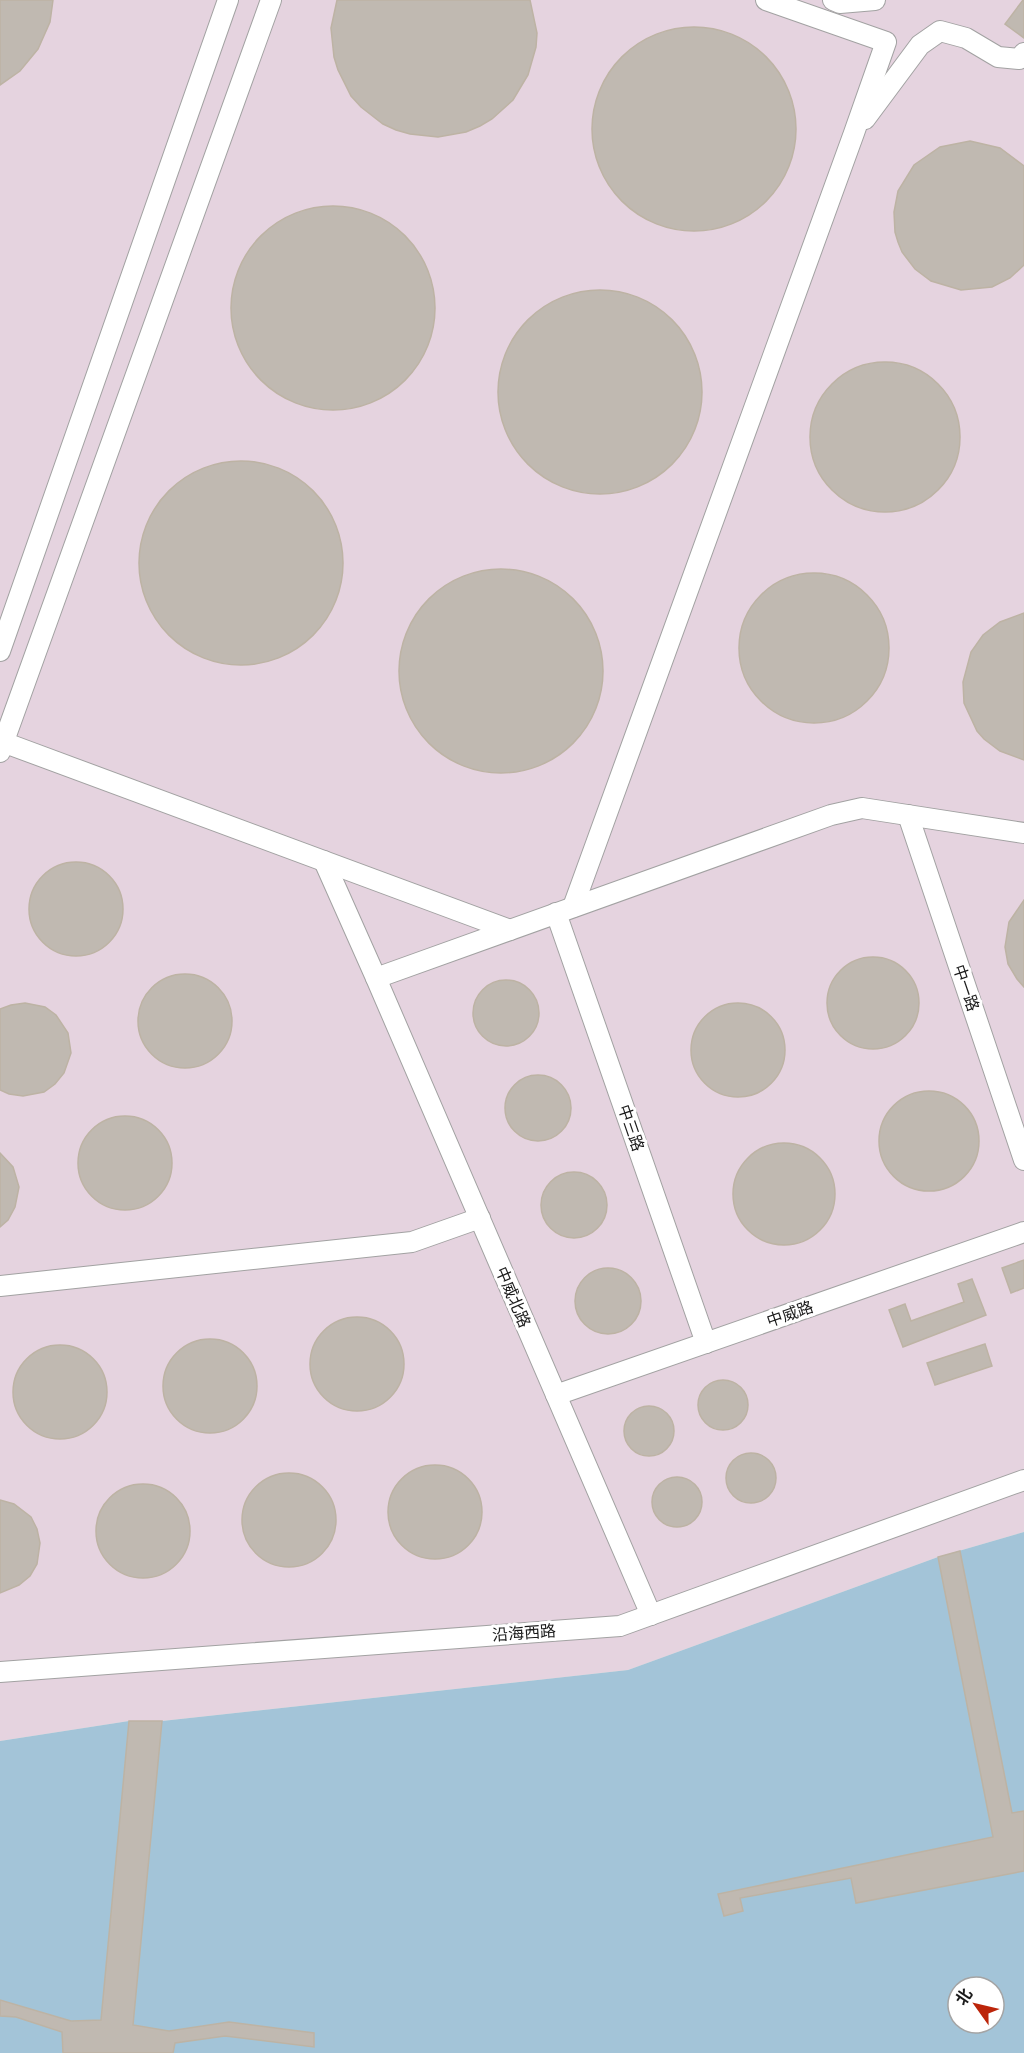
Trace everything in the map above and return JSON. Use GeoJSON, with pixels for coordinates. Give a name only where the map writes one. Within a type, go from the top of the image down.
{"type":"FeatureCollection","features":[{"type":"Feature","properties":{"kind":"lane"},"geometry":{"type":"LineString","coordinates":[[0,651],[228,0]]}},
{"type":"Feature","properties":{"kind":"lane"},"geometry":{"type":"LineString","coordinates":[[270,0],[1,745],[510,930]]}},
{"type":"Feature","properties":{"kind":"lane"},"geometry":{"type":"LineString","coordinates":[[766,0],[886,42],[920,45]]}},
{"type":"Feature","properties":{"kind":"lane"},"geometry":{"type":"LineString","coordinates":[[832,0],[840,3],[875,0]]}},
{"type":"Feature","properties":{"kind":"lane"},"geometry":{"type":"LineString","coordinates":[[854,133],[920,45],[940,31],[966,38],[998,57],[1019,59],[1024,53]]}},
{"type":"Feature","properties":{"kind":"lane"},"geometry":{"type":"LineString","coordinates":[[565,910],[886,42]]}},
{"type":"Feature","properties":{"kind":"lane"},"geometry":{"type":"LineString","coordinates":[[376,978],[831,815],[862,808],[1024,833]]}},
{"type":"Feature","properties":{"kind":"lane","name":"中一路"},"geometry":{"type":"LineString","coordinates":[[908,815],[1024,1160]]}},
{"type":"Feature","properties":{"kind":"lane","name":"中威北路"},"geometry":{"type":"LineString","coordinates":[[324,861],[651,1615]]}},
{"type":"Feature","properties":{"kind":"lane","name":"中三路"},"geometry":{"type":"LineString","coordinates":[[565,910],[706,1343]]}},
{"type":"Feature","properties":{"kind":"lane"},"geometry":{"type":"LineString","coordinates":[[0,1286],[412,1242],[480,1218]]}},
{"type":"Feature","properties":{"kind":"lane","name":"中威路"},"geometry":{"type":"LineString","coordinates":[[556,1395],[1024,1232]]}},
{"type":"Feature","properties":{"kind":"lane","name":"沿海西路"},"geometry":{"type":"LineString","coordinates":[[0,1672],[620,1626],[1024,1480]]}},
{"type":"Feature","properties":{"kind":"shaded area"},"geometry":{"type":"Polygon","coordinates":[[[0,0],[1024,0],[1024,1532],[938,1557],[628,1670],[162,1721],[129,1721],[0,1741],[0,0]]]}},
{"type":"Feature","properties":{"kind":"water"},"geometry":{"type":"Polygon","coordinates":[[[1024,1532],[1024,2053],[0,2053],[0,1741],[129,1721],[162,1721],[628,1670],[938,1557],[1024,1532]]]}},
{"type":"Feature","properties":{"kind":"building"},"geometry":{"type":"Polygon","coordinates":[[[0,0],[53,0],[50,22],[38,49],[20,71],[0,85],[0,0]]]}},
{"type":"Feature","properties":{"kind":"building"},"geometry":{"type":"Polygon","coordinates":[[[337,0],[530,0],[537,33],[536,47],[528,75],[513,100],[492,119],[466,132],[438,137],[396,130],[383,124],[361,107],[351,96],[338,70],[334,57],[331,28],[337,0]]]}},
{"type":"Feature","properties":{"kind":"building"},"geometry":{"type":"Polygon","coordinates":[[[1024,0],[1024,38],[1005,24],[1024,0]]]}},
{"type":"Feature","properties":{"kind":"building"},"geometry":{"type":"Polygon","coordinates":[[[684,27],[704,27],[733,34],[759,50],[773,64],[789,90],[795,109],[795,149],[789,168],[773,194],[759,208],[724,227],[704,231],[684,231],[655,224],[629,208],[615,194],[596,159],[592,139],[592,119],[599,90],[615,64],[629,50],[664,31],[684,27]]]}},
{"type":"Feature","properties":{"kind":"building"},"geometry":{"type":"Polygon","coordinates":[[[970,141],[1000,148],[1024,166],[1024,265],[1010,278],[992,287],[961,290],[931,281],[915,269],[902,252],[898,242],[894,212],[898,191],[914,165],[940,147],[970,141]]]}},
{"type":"Feature","properties":{"kind":"building"},"geometry":{"type":"Polygon","coordinates":[[[323,206],[343,206],[372,213],[398,229],[412,243],[428,269],[434,288],[434,328],[428,347],[412,373],[398,387],[363,406],[343,410],[323,410],[294,403],[268,387],[254,373],[235,338],[231,318],[231,298],[238,269],[254,243],[268,229],[303,210],[323,206]]]}},
{"type":"Feature","properties":{"kind":"building"},"geometry":{"type":"Polygon","coordinates":[[[590,290],[610,290],[639,297],[665,313],[679,327],[695,353],[701,372],[701,412],[695,431],[679,457],[665,471],[630,490],[610,494],[590,494],[561,487],[535,471],[521,457],[502,422],[498,402],[498,382],[505,353],[521,327],[535,313],[570,294],[590,290]]]}},
{"type":"Feature","properties":{"kind":"building"},"geometry":{"type":"Polygon","coordinates":[[[885,362],[914,368],[938,384],[954,408],[960,437],[954,466],[938,490],[914,506],[885,512],[856,506],[832,490],[816,466],[810,437],[816,408],[832,384],[856,368],[885,362]]]}},
{"type":"Feature","properties":{"kind":"building"},"geometry":{"type":"Polygon","coordinates":[[[231,461],[251,461],[280,468],[306,484],[320,498],[336,524],[342,543],[342,583],[336,602],[320,628],[306,642],[271,661],[251,665],[231,665],[202,658],[176,642],[162,628],[143,593],[139,573],[139,553],[146,524],[162,498],[176,484],[211,465],[231,461]]]}},
{"type":"Feature","properties":{"kind":"building"},"geometry":{"type":"Polygon","coordinates":[[[491,569],[511,569],[540,576],[566,592],[580,606],[596,632],[602,651],[602,691],[596,710],[580,736],[566,750],[531,769],[511,773],[491,773],[462,766],[436,750],[422,736],[403,701],[399,681],[399,661],[406,632],[422,606],[436,592],[471,573],[491,569]]]}},
{"type":"Feature","properties":{"kind":"building"},"geometry":{"type":"Polygon","coordinates":[[[814,573],[843,579],[867,595],[883,619],[889,648],[883,677],[867,701],[843,717],[814,723],[785,717],[761,701],[745,677],[739,648],[745,619],[761,595],[785,579],[814,573]]]}},
{"type":"Feature","properties":{"kind":"building"},"geometry":{"type":"Polygon","coordinates":[[[1024,613],[1024,760],[1000,751],[977,731],[964,703],[963,682],[971,652],[983,635],[1000,622],[1024,613]]]}},
{"type":"Feature","properties":{"kind":"building"},"geometry":{"type":"Polygon","coordinates":[[[76,862],[94,866],[109,876],[119,891],[123,909],[119,927],[109,942],[94,952],[76,956],[58,952],[43,942],[33,927],[29,909],[33,891],[43,876],[58,866],[76,862]]]}},
{"type":"Feature","properties":{"kind":"building"},"geometry":{"type":"Polygon","coordinates":[[[1024,900],[1024,987],[1008,964],[1005,947],[1009,922],[1024,900]]]}},
{"type":"Feature","properties":{"kind":"building"},"geometry":{"type":"Polygon","coordinates":[[[873,957],[890,961],[905,971],[915,986],[919,1003],[915,1020],[905,1035],[890,1045],[873,1049],[856,1045],[841,1035],[831,1020],[827,1003],[831,986],[841,971],[856,961],[873,957]]]}},
{"type":"Feature","properties":{"kind":"building"},"geometry":{"type":"Polygon","coordinates":[[[185,974],[203,978],[218,988],[228,1003],[232,1021],[228,1039],[218,1054],[203,1064],[185,1068],[167,1064],[152,1054],[142,1039],[138,1021],[142,1003],[152,988],[167,978],[185,974]]]}},
{"type":"Feature","properties":{"kind":"building"},"geometry":{"type":"Polygon","coordinates":[[[506,980],[519,983],[529,990],[536,1000],[539,1013],[536,1026],[529,1036],[519,1043],[506,1046],[493,1043],[483,1036],[476,1026],[473,1013],[476,1000],[483,990],[493,983],[506,980]]]}},
{"type":"Feature","properties":{"kind":"building"},"geometry":{"type":"Polygon","coordinates":[[[25,1003],[45,1007],[56,1015],[68,1033],[71,1053],[64,1073],[55,1084],[44,1092],[23,1096],[0,1090],[0,1009],[25,1003]]]}},
{"type":"Feature","properties":{"kind":"building"},"geometry":{"type":"Polygon","coordinates":[[[738,1003],[756,1007],[771,1017],[781,1032],[785,1050],[781,1068],[771,1083],[756,1093],[738,1097],[720,1093],[705,1083],[695,1068],[691,1050],[695,1032],[705,1017],[720,1007],[738,1003]]]}},
{"type":"Feature","properties":{"kind":"building"},"geometry":{"type":"Polygon","coordinates":[[[538,1075],[551,1078],[561,1085],[568,1095],[571,1108],[568,1121],[561,1131],[551,1138],[538,1141],[525,1138],[515,1131],[508,1121],[505,1108],[508,1095],[515,1085],[525,1078],[538,1075]]]}},
{"type":"Feature","properties":{"kind":"building"},"geometry":{"type":"Polygon","coordinates":[[[929,1091],[948,1094],[965,1105],[976,1122],[979,1141],[976,1160],[965,1177],[948,1188],[929,1191],[910,1188],[893,1177],[882,1160],[879,1141],[882,1122],[893,1105],[910,1094],[929,1091]]]}},
{"type":"Feature","properties":{"kind":"building"},"geometry":{"type":"Polygon","coordinates":[[[125,1116],[143,1120],[158,1130],[168,1145],[172,1163],[168,1181],[158,1196],[143,1206],[125,1210],[107,1206],[92,1196],[82,1181],[78,1163],[82,1145],[92,1130],[107,1120],[125,1116]]]}},
{"type":"Feature","properties":{"kind":"building"},"geometry":{"type":"Polygon","coordinates":[[[784,1143],[804,1147],[820,1158],[831,1174],[835,1194],[831,1214],[820,1230],[804,1241],[784,1245],[764,1241],[748,1230],[737,1214],[733,1194],[737,1174],[748,1158],[764,1147],[784,1143]]]}},
{"type":"Feature","properties":{"kind":"building"},"geometry":{"type":"Polygon","coordinates":[[[0,1153],[13,1167],[19,1187],[15,1207],[8,1220],[0,1227],[0,1153]]]}},
{"type":"Feature","properties":{"kind":"building"},"geometry":{"type":"Polygon","coordinates":[[[574,1172],[587,1175],[597,1182],[604,1192],[607,1205],[604,1218],[597,1228],[587,1235],[574,1238],[561,1235],[551,1228],[544,1218],[541,1205],[544,1192],[551,1182],[561,1175],[574,1172]]]}},
{"type":"Feature","properties":{"kind":"building"},"geometry":{"type":"Polygon","coordinates":[[[1024,1260],[1024,1288],[1011,1293],[1002,1268],[1024,1260]]]}},
{"type":"Feature","properties":{"kind":"building"},"geometry":{"type":"Polygon","coordinates":[[[608,1268],[621,1271],[631,1278],[638,1288],[641,1301],[638,1314],[631,1324],[621,1331],[608,1334],[595,1331],[585,1324],[578,1314],[575,1301],[578,1288],[585,1278],[595,1271],[608,1268]]]}},
{"type":"Feature","properties":{"kind":"building"},"geometry":{"type":"Polygon","coordinates":[[[972,1279],[986,1315],[903,1347],[889,1310],[905,1304],[911,1321],[964,1302],[958,1284],[972,1279]]]}},
{"type":"Feature","properties":{"kind":"building"},"geometry":{"type":"Polygon","coordinates":[[[357,1317],[375,1321],[390,1331],[400,1346],[404,1364],[400,1382],[390,1397],[375,1407],[357,1411],[339,1407],[324,1397],[314,1382],[310,1364],[314,1346],[324,1331],[339,1321],[357,1317]]]}},
{"type":"Feature","properties":{"kind":"building"},"geometry":{"type":"Polygon","coordinates":[[[210,1339],[228,1343],[243,1353],[253,1368],[257,1386],[253,1404],[243,1419],[228,1429],[210,1433],[192,1429],[177,1419],[167,1404],[163,1386],[167,1368],[177,1353],[192,1343],[210,1339]]]}},
{"type":"Feature","properties":{"kind":"building"},"geometry":{"type":"Polygon","coordinates":[[[985,1344],[992,1366],[935,1385],[927,1363],[985,1344]]]}},
{"type":"Feature","properties":{"kind":"building"},"geometry":{"type":"Polygon","coordinates":[[[60,1345],[78,1349],[93,1359],[103,1374],[107,1392],[103,1410],[93,1425],[78,1435],[60,1439],[42,1435],[27,1425],[17,1410],[13,1392],[17,1374],[27,1359],[42,1349],[60,1345]]]}},
{"type":"Feature","properties":{"kind":"building"},"geometry":{"type":"Polygon","coordinates":[[[723,1380],[741,1387],[748,1405],[741,1423],[723,1430],[705,1423],[698,1405],[705,1387],[723,1380]]]}},
{"type":"Feature","properties":{"kind":"building"},"geometry":{"type":"Polygon","coordinates":[[[649,1406],[667,1413],[674,1431],[667,1449],[649,1456],[631,1449],[624,1431],[631,1413],[649,1406]]]}},
{"type":"Feature","properties":{"kind":"building"},"geometry":{"type":"Polygon","coordinates":[[[751,1453],[769,1460],[776,1478],[769,1496],[751,1503],[733,1496],[726,1478],[733,1460],[751,1453]]]}},
{"type":"Feature","properties":{"kind":"building"},"geometry":{"type":"Polygon","coordinates":[[[435,1465],[453,1469],[468,1479],[478,1494],[482,1512],[478,1530],[468,1545],[453,1555],[435,1559],[417,1555],[402,1545],[392,1530],[388,1512],[392,1494],[402,1479],[417,1469],[435,1465]]]}},
{"type":"Feature","properties":{"kind":"building"},"geometry":{"type":"Polygon","coordinates":[[[289,1473],[307,1477],[322,1487],[332,1502],[336,1520],[332,1538],[322,1553],[307,1563],[289,1567],[271,1563],[256,1553],[246,1538],[242,1520],[246,1502],[256,1487],[271,1477],[289,1473]]]}},
{"type":"Feature","properties":{"kind":"building"},"geometry":{"type":"Polygon","coordinates":[[[677,1477],[695,1484],[702,1502],[695,1520],[677,1527],[659,1520],[652,1502],[659,1484],[677,1477]]]}},
{"type":"Feature","properties":{"kind":"building"},"geometry":{"type":"Polygon","coordinates":[[[143,1484],[161,1488],[176,1498],[186,1513],[190,1531],[186,1549],[176,1564],[161,1574],[143,1578],[125,1574],[110,1564],[100,1549],[96,1531],[100,1513],[110,1498],[125,1488],[143,1484]]]}},
{"type":"Feature","properties":{"kind":"building"},"geometry":{"type":"Polygon","coordinates":[[[0,1500],[14,1504],[31,1517],[40,1543],[37,1564],[30,1576],[19,1585],[0,1593],[0,1500]]]}},
{"type":"Feature","properties":{"kind":"building"},"geometry":{"type":"Polygon","coordinates":[[[960,1551],[1012,1813],[1024,1811],[1024,1871],[856,1903],[851,1878],[740,1898],[743,1911],[724,1916],[718,1894],[993,1837],[938,1557],[960,1551]]]}},
{"type":"Feature","properties":{"kind":"building"},"geometry":{"type":"Polygon","coordinates":[[[129,1721],[162,1721],[133,2025],[169,2031],[229,2022],[314,2033],[314,2047],[225,2036],[175,2043],[173,2053],[63,2053],[62,2032],[16,2017],[0,2016],[0,2000],[71,2021],[101,2020],[129,1721]]]}}]}
